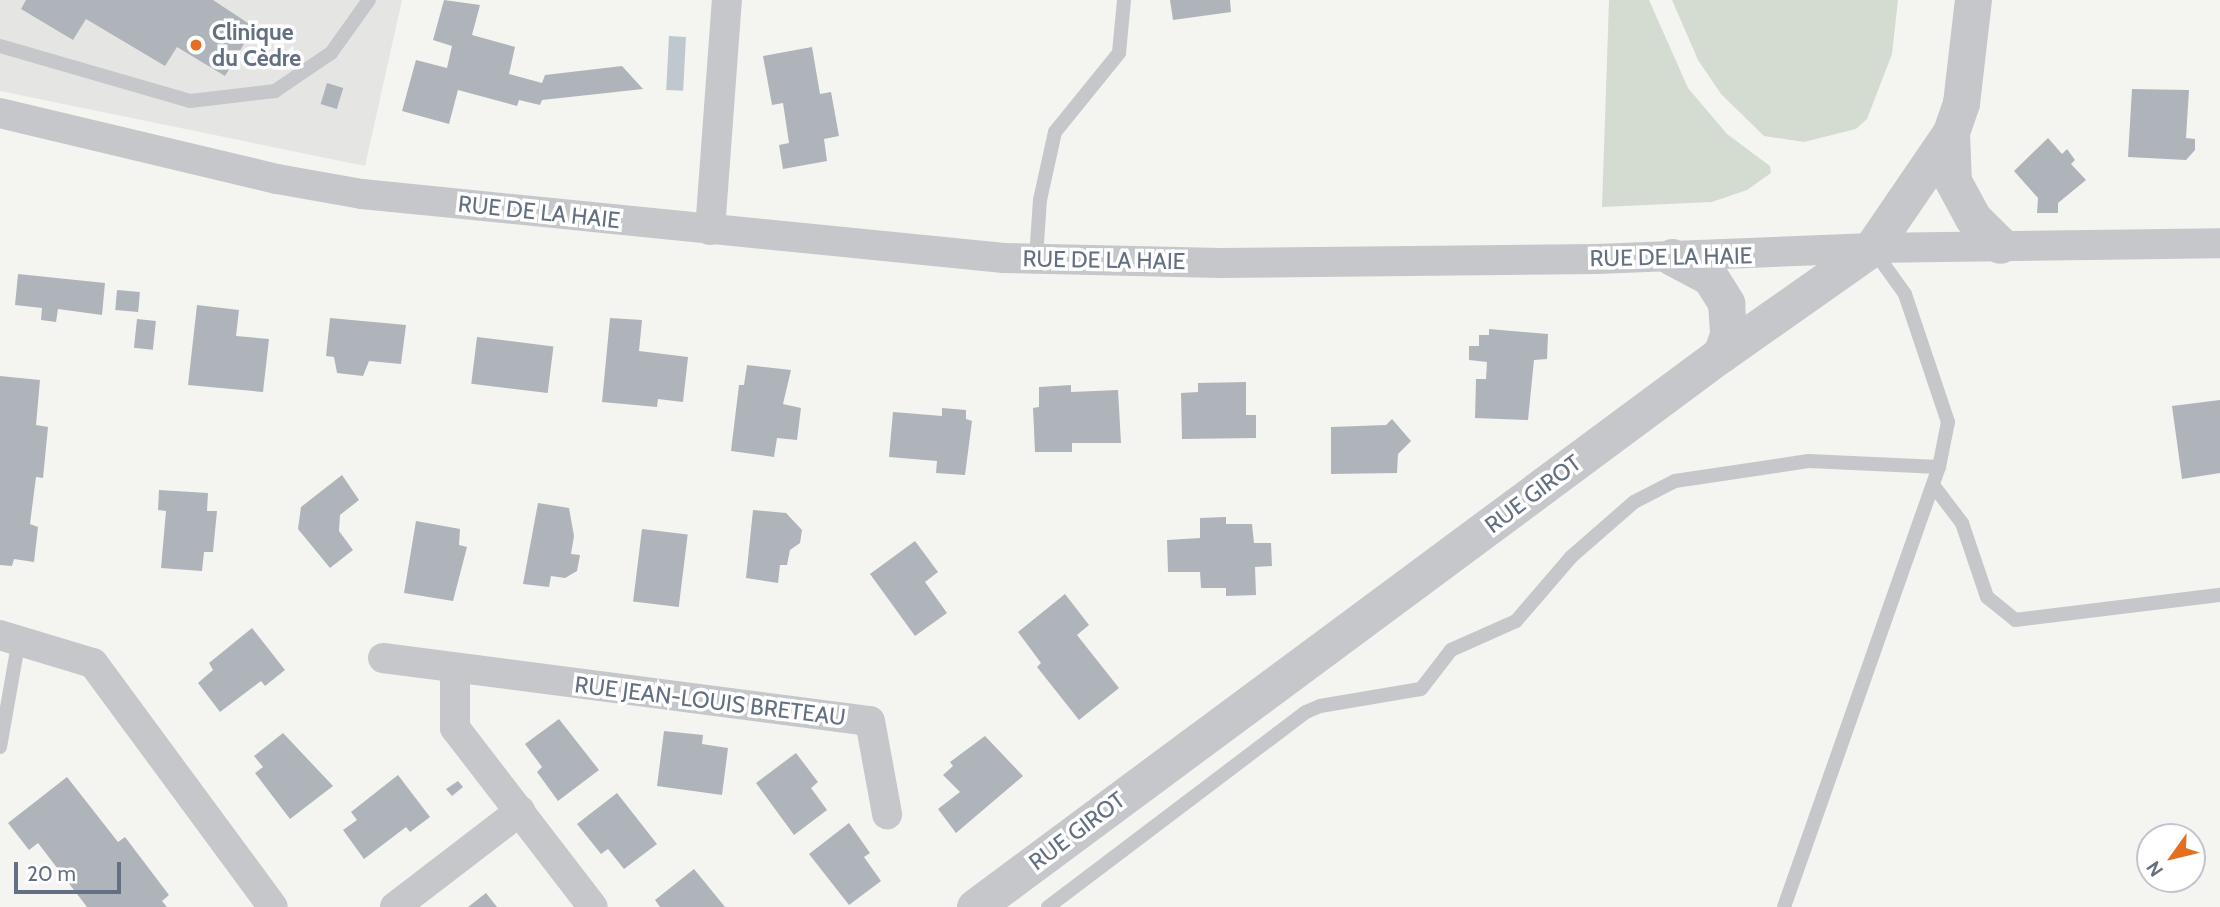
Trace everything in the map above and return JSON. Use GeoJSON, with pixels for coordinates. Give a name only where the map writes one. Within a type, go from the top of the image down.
{"type":"FeatureCollection","features":[{"type":"Feature","properties":{"kind":"street"},"geometry":{"type":"LineString","coordinates":[[710,230],[727,0]]}},
{"type":"Feature","properties":{"kind":"street","name":"RUE GIROT"},"geometry":{"type":"LineString","coordinates":[[975,907],[1721,354],[1872,247],[1951,132],[1961,103],[1973,0]]}},
{"type":"Feature","properties":{"kind":"street","name":"RUE DE LA HAIE"},"geometry":{"type":"LineString","coordinates":[[0,113],[277,179],[362,194],[710,230],[1036,258],[1222,263],[1672,257],[2000,244],[2220,243]]}},
{"type":"Feature","properties":{"kind":"street"},"geometry":{"type":"LineString","coordinates":[[1951,132],[1953,181],[1973,218],[2000,244]]}},
{"type":"Feature","properties":{"kind":"street"},"geometry":{"type":"LineString","coordinates":[[1672,257],[1710,277],[1726,303],[1728,335],[1721,354]]}},
{"type":"Feature","properties":{"kind":"street"},"geometry":{"type":"LineString","coordinates":[[9,637],[93,663],[273,907]]}},
{"type":"Feature","properties":{"kind":"street","name":"RUE JEAN-LOUIS BRETEAU"},"geometry":{"type":"LineString","coordinates":[[383,658],[455,670],[870,721],[887,814]]}},
{"type":"Feature","properties":{"kind":"street"},"geometry":{"type":"LineString","coordinates":[[455,670],[455,728],[593,907]]}},
{"type":"Feature","properties":{"kind":"street"},"geometry":{"type":"LineString","coordinates":[[395,907],[520,811]]}},
{"type":"Feature","properties":{"kind":"lane"},"geometry":{"type":"LineString","coordinates":[[0,46],[190,101],[275,91],[331,53],[369,0]]}},
{"type":"Feature","properties":{"kind":"lane"},"geometry":{"type":"LineString","coordinates":[[1036,258],[1040,200],[1055,132],[1119,53],[1124,0]]}},
{"type":"Feature","properties":{"kind":"lane"},"geometry":{"type":"LineString","coordinates":[[1784,907],[1933,485],[1948,422],[1940,387],[1905,294],[1872,247]]}},
{"type":"Feature","properties":{"kind":"lane"},"geometry":{"type":"LineString","coordinates":[[1048,907],[1306,712],[1320,706],[1421,689],[1451,650],[1516,621],[1580,550],[1634,502],[1675,481],[1809,461],[1939,467]]}},
{"type":"Feature","properties":{"kind":"lane"},"geometry":{"type":"LineString","coordinates":[[1933,485],[1962,523],[1987,597],[2015,620],[2220,595]]}},
{"type":"Feature","properties":{"kind":"lane"},"geometry":{"type":"LineString","coordinates":[[0,747],[9,637]]}},
{"type":"Feature","properties":{"kind":"shaded area","name":"Clinique du Cèdre"},"geometry":{"type":"Polygon","coordinates":[[[0,0],[402,0],[365,166],[0,91],[0,0]]]}},
{"type":"Feature","properties":{"kind":"shaded area"},"geometry":{"type":"Polygon","coordinates":[[[1609,0],[1649,0],[1688,88],[1727,134],[1770,166],[1771,173],[1747,190],[1712,202],[1602,207],[1609,0]]]}},
{"type":"Feature","properties":{"kind":"shaded area"},"geometry":{"type":"Polygon","coordinates":[[[1672,0],[1898,0],[1892,54],[1867,119],[1856,129],[1804,142],[1764,136],[1721,94],[1698,60],[1672,0]]]}},
{"type":"Feature","properties":{"kind":"shaded area"},"geometry":{"type":"Polygon","coordinates":[[[669,36],[686,37],[683,91],[666,90],[669,36]]]}},
{"type":"Feature","properties":{"kind":"building"},"geometry":{"type":"Polygon","coordinates":[[[26,0],[213,0],[254,27],[225,76],[177,47],[165,66],[86,19],[73,40],[21,9],[26,0]]]}},
{"type":"Feature","properties":{"kind":"building"},"geometry":{"type":"Polygon","coordinates":[[[444,0],[480,5],[472,35],[515,47],[509,74],[542,83],[545,75],[622,66],[643,89],[542,100],[540,105],[519,100],[517,106],[458,90],[449,124],[402,111],[416,60],[447,68],[452,46],[433,40],[444,0]]]}},
{"type":"Feature","properties":{"kind":"building"},"geometry":{"type":"Polygon","coordinates":[[[1170,0],[1230,0],[1231,12],[1173,20],[1170,0]]]}},
{"type":"Feature","properties":{"kind":"building"},"geometry":{"type":"Polygon","coordinates":[[[812,47],[820,94],[831,92],[839,136],[824,139],[827,161],[783,169],[779,145],[789,143],[783,103],[772,105],[763,56],[812,47]]]}},
{"type":"Feature","properties":{"kind":"building"},"geometry":{"type":"Polygon","coordinates":[[[327,83],[343,88],[337,109],[321,104],[327,83]]]}},
{"type":"Feature","properties":{"kind":"building"},"geometry":{"type":"Polygon","coordinates":[[[2132,89],[2189,90],[2186,138],[2195,139],[2195,150],[2186,160],[2128,157],[2132,89]]]}},
{"type":"Feature","properties":{"kind":"building"},"geometry":{"type":"Polygon","coordinates":[[[2048,138],[2062,154],[2067,149],[2075,160],[2071,164],[2086,180],[2058,203],[2058,213],[2037,213],[2038,198],[2014,171],[2048,138]]]}},
{"type":"Feature","properties":{"kind":"building"},"geometry":{"type":"Polygon","coordinates":[[[18,274],[105,283],[102,315],[58,309],[56,322],[41,320],[42,308],[15,305],[18,274]]]}},
{"type":"Feature","properties":{"kind":"building"},"geometry":{"type":"Polygon","coordinates":[[[117,290],[140,292],[138,312],[115,310],[117,290]]]}},
{"type":"Feature","properties":{"kind":"building"},"geometry":{"type":"Polygon","coordinates":[[[197,305],[239,310],[236,336],[269,339],[263,392],[188,385],[197,305]]]}},
{"type":"Feature","properties":{"kind":"building"},"geometry":{"type":"Polygon","coordinates":[[[330,318],[406,325],[401,364],[369,361],[363,376],[337,373],[334,357],[326,356],[330,318]]]}},
{"type":"Feature","properties":{"kind":"building"},"geometry":{"type":"Polygon","coordinates":[[[610,318],[642,320],[639,351],[688,357],[683,402],[658,399],[657,407],[602,402],[610,318]]]}},
{"type":"Feature","properties":{"kind":"building"},"geometry":{"type":"Polygon","coordinates":[[[137,319],[156,321],[153,350],[134,348],[137,319]]]}},
{"type":"Feature","properties":{"kind":"building"},"geometry":{"type":"Polygon","coordinates":[[[1489,329],[1548,334],[1547,359],[1534,360],[1528,420],[1475,418],[1476,379],[1486,379],[1487,362],[1469,360],[1469,346],[1479,346],[1479,335],[1489,335],[1489,329]]]}},
{"type":"Feature","properties":{"kind":"building"},"geometry":{"type":"Polygon","coordinates":[[[477,337],[553,346],[548,393],[471,384],[477,337]]]}},
{"type":"Feature","properties":{"kind":"building"},"geometry":{"type":"Polygon","coordinates":[[[747,365],[791,370],[783,404],[801,408],[797,440],[777,438],[774,457],[731,451],[739,385],[744,385],[747,365]]]}},
{"type":"Feature","properties":{"kind":"building"},"geometry":{"type":"Polygon","coordinates":[[[0,376],[40,380],[36,425],[48,427],[43,478],[36,477],[30,524],[38,527],[34,562],[14,559],[12,566],[0,565],[0,376]]]}},
{"type":"Feature","properties":{"kind":"building"},"geometry":{"type":"Polygon","coordinates":[[[1246,382],[1246,415],[1256,415],[1256,438],[1182,439],[1181,393],[1198,392],[1198,383],[1246,382]]]}},
{"type":"Feature","properties":{"kind":"building"},"geometry":{"type":"Polygon","coordinates":[[[1071,385],[1071,392],[1118,390],[1121,443],[1072,443],[1072,452],[1035,452],[1033,408],[1039,407],[1039,387],[1071,385]]]}},
{"type":"Feature","properties":{"kind":"building"},"geometry":{"type":"Polygon","coordinates":[[[2220,400],[2220,473],[2182,479],[2172,406],[2220,400]]]}},
{"type":"Feature","properties":{"kind":"building"},"geometry":{"type":"Polygon","coordinates":[[[942,408],[966,410],[966,419],[972,421],[965,475],[936,473],[937,461],[889,457],[893,412],[942,416],[942,408]]]}},
{"type":"Feature","properties":{"kind":"building"},"geometry":{"type":"Polygon","coordinates":[[[1392,419],[1411,441],[1398,454],[1397,473],[1331,474],[1331,427],[1386,425],[1392,419]]]}},
{"type":"Feature","properties":{"kind":"building"},"geometry":{"type":"Polygon","coordinates":[[[342,475],[359,500],[340,515],[339,531],[353,550],[330,568],[298,529],[301,507],[342,475]]]}},
{"type":"Feature","properties":{"kind":"building"},"geometry":{"type":"Polygon","coordinates":[[[159,490],[208,493],[207,511],[217,511],[213,552],[204,552],[202,571],[161,568],[166,511],[158,510],[159,490]]]}},
{"type":"Feature","properties":{"kind":"building"},"geometry":{"type":"Polygon","coordinates":[[[538,503],[569,508],[574,536],[571,554],[580,555],[577,571],[565,578],[551,576],[549,587],[523,584],[538,503]]]}},
{"type":"Feature","properties":{"kind":"building"},"geometry":{"type":"Polygon","coordinates":[[[753,510],[786,513],[802,530],[800,543],[790,550],[787,565],[780,565],[778,583],[746,578],[753,510]]]}},
{"type":"Feature","properties":{"kind":"building"},"geometry":{"type":"Polygon","coordinates":[[[1226,517],[1226,524],[1252,524],[1254,543],[1271,543],[1272,566],[1255,567],[1256,595],[1226,596],[1226,588],[1201,588],[1200,572],[1168,572],[1167,540],[1200,538],[1200,518],[1226,517]]]}},
{"type":"Feature","properties":{"kind":"building"},"geometry":{"type":"Polygon","coordinates":[[[416,521],[460,529],[459,545],[467,547],[453,601],[404,593],[416,521]]]}},
{"type":"Feature","properties":{"kind":"building"},"geometry":{"type":"Polygon","coordinates":[[[642,529],[688,535],[679,607],[633,601],[642,529]]]}},
{"type":"Feature","properties":{"kind":"building"},"geometry":{"type":"Polygon","coordinates":[[[915,541],[938,572],[925,582],[947,613],[915,636],[870,574],[915,541]]]}},
{"type":"Feature","properties":{"kind":"building"},"geometry":{"type":"Polygon","coordinates":[[[1065,594],[1089,625],[1077,635],[1119,688],[1079,720],[1037,667],[1041,663],[1018,632],[1065,594]]]}},
{"type":"Feature","properties":{"kind":"building"},"geometry":{"type":"Polygon","coordinates":[[[252,628],[285,670],[265,686],[261,681],[220,712],[198,683],[213,670],[209,663],[252,628]]]}},
{"type":"Feature","properties":{"kind":"building"},"geometry":{"type":"Polygon","coordinates":[[[559,719],[599,770],[558,801],[537,772],[542,767],[525,744],[559,719]]]}},
{"type":"Feature","properties":{"kind":"building"},"geometry":{"type":"Polygon","coordinates":[[[664,731],[703,735],[702,744],[728,748],[722,795],[657,786],[664,731]]]}},
{"type":"Feature","properties":{"kind":"building"},"geometry":{"type":"Polygon","coordinates":[[[283,733],[333,786],[290,819],[255,773],[263,767],[254,756],[283,733]]]}},
{"type":"Feature","properties":{"kind":"building"},"geometry":{"type":"Polygon","coordinates":[[[985,736],[1023,776],[956,833],[938,809],[960,792],[943,775],[953,766],[950,762],[985,736]]]}},
{"type":"Feature","properties":{"kind":"building"},"geometry":{"type":"Polygon","coordinates":[[[796,753],[818,782],[811,788],[827,810],[794,835],[756,783],[796,753]]]}},
{"type":"Feature","properties":{"kind":"building"},"geometry":{"type":"Polygon","coordinates":[[[398,775],[430,817],[410,832],[406,827],[364,859],[343,830],[357,820],[351,812],[398,775]]]}},
{"type":"Feature","properties":{"kind":"building"},"geometry":{"type":"Polygon","coordinates":[[[67,777],[118,842],[125,837],[169,895],[162,901],[167,907],[87,907],[38,843],[29,850],[8,823],[67,777]]]}},
{"type":"Feature","properties":{"kind":"building"},"geometry":{"type":"Polygon","coordinates":[[[458,781],[463,787],[452,796],[446,789],[458,781]]]}},
{"type":"Feature","properties":{"kind":"building"},"geometry":{"type":"Polygon","coordinates":[[[617,793],[657,844],[624,869],[608,849],[601,854],[577,824],[617,793]]]}},
{"type":"Feature","properties":{"kind":"building"},"geometry":{"type":"Polygon","coordinates":[[[849,823],[870,853],[864,857],[881,881],[849,905],[809,854],[849,823]]]}},
{"type":"Feature","properties":{"kind":"building"},"geometry":{"type":"Polygon","coordinates":[[[694,869],[725,907],[660,907],[655,900],[694,869]]]}},
{"type":"Feature","properties":{"kind":"building"},"geometry":{"type":"Polygon","coordinates":[[[486,893],[497,907],[468,907],[486,893]]]}},
{"type":"Feature","properties":{"kind":"place","name":"Clinique du Cèdre"},"geometry":{"type":"Point","coordinates":[196,45]}}]}
